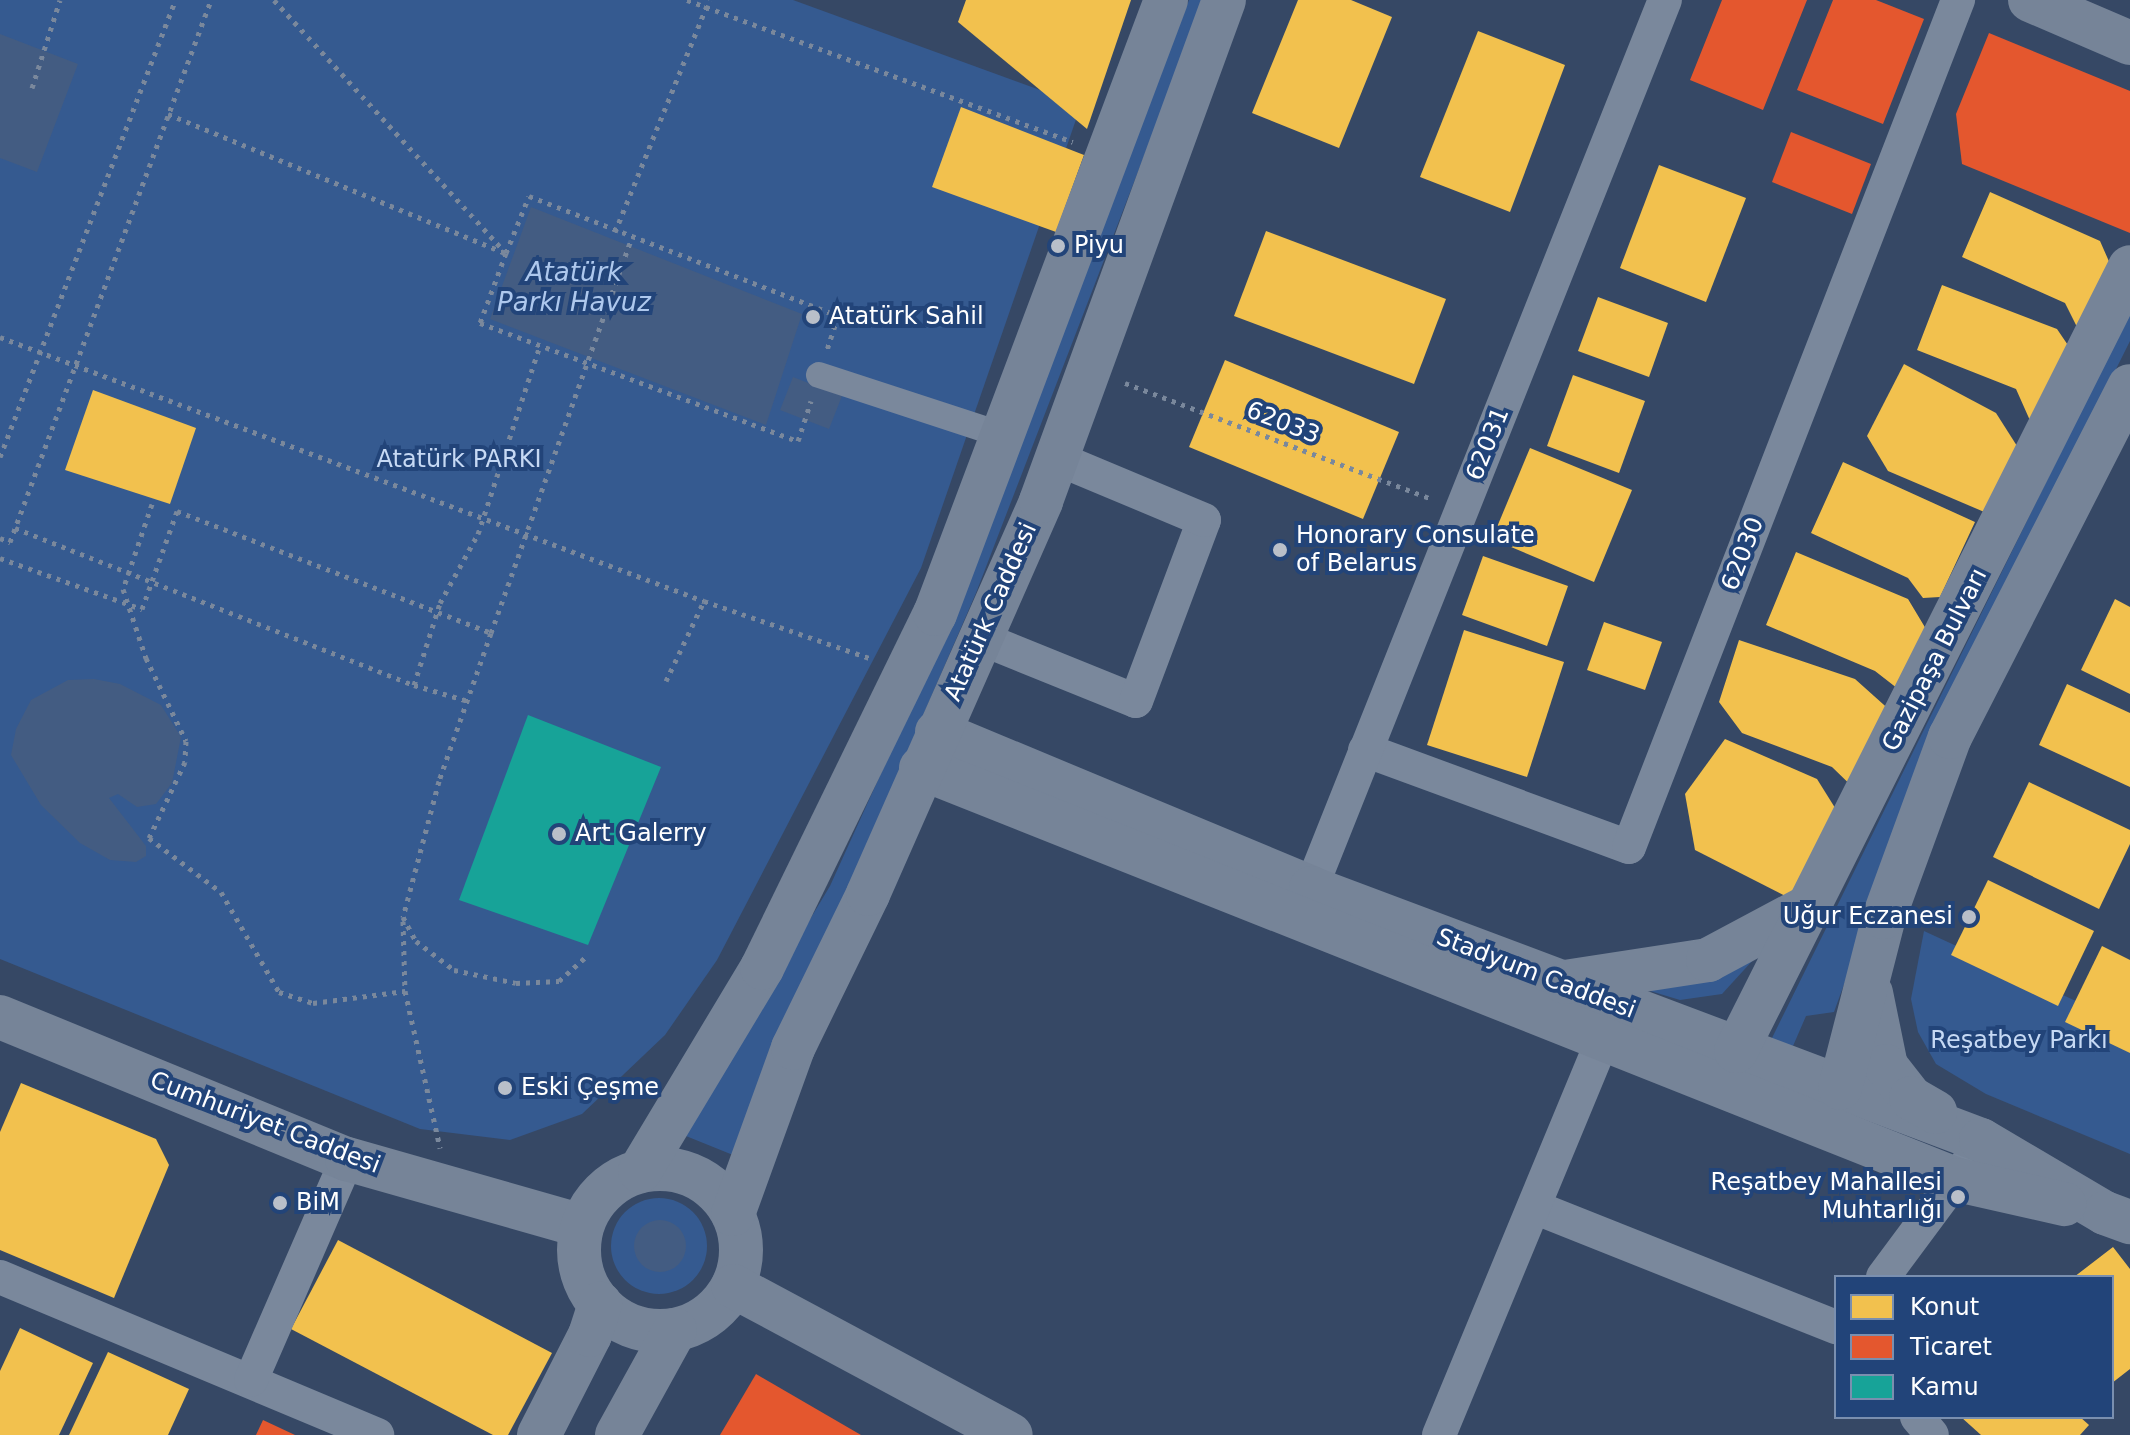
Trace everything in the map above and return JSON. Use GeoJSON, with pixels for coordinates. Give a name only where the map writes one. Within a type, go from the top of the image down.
{"type":"FeatureCollection","features":[{"type":"Feature","properties":{"kind":"main road"},"geometry":{"type":"LineString","coordinates":[[640,1171],[762,968],[935,614],[1166,0]]}},
{"type":"Feature","properties":{"kind":"main road","name":"Atatürk Caddesi"},"geometry":{"type":"LineString","coordinates":[[733,1214],[793,1048],[980,638],[1056,458],[1224,0]]}},
{"type":"Feature","properties":{"kind":"main road"},"geometry":{"type":"LineString","coordinates":[[2031,0],[2130,43]]}},
{"type":"Feature","properties":{"kind":"main road","name":"Gazipaşa Bulvarı"},"geometry":{"type":"LineString","coordinates":[[1736,1051],[2130,267]]}},
{"type":"Feature","properties":{"kind":"main road","name":"Gazipaşa Bulvarı"},"geometry":{"type":"LineString","coordinates":[[1840,1088],[1884,917],[1950,737],[2130,386]]}},
{"type":"Feature","properties":{"kind":"main road"},"geometry":{"type":"LineString","coordinates":[[929,750],[1609,1023],[1958,1180],[2118,1217]]}},
{"type":"Feature","properties":{"kind":"main road","name":"Stadyum Caddesi"},"geometry":{"type":"LineString","coordinates":[[929,750],[1311,888],[1557,982],[1609,1023],[1736,1051],[1981,1140],[2118,1217]]}},
{"type":"Feature","properties":{"kind":"main road"},"geometry":{"type":"LineString","coordinates":[[1557,982],[1708,960],[1811,905]]}},
{"type":"Feature","properties":{"kind":"main road"},"geometry":{"type":"LineString","coordinates":[[1869,976],[1886,1066],[1911,1098],[1981,1140]]}},
{"type":"Feature","properties":{"kind":"main road","name":"Cumhuriyet Caddesi"},"geometry":{"type":"LineString","coordinates":[[0,1017],[347,1159],[582,1226]]}},
{"type":"Feature","properties":{"kind":"main road"},"geometry":{"type":"LineString","coordinates":[[667,1169],[694,1176],[717,1192],[733,1214],[741,1251],[733,1286],[709,1315],[675,1330],[634,1327],[600,1304],[585,1281],[579,1254],[582,1226],[594,1202],[614,1182],[640,1171],[667,1169]]}},
{"type":"Feature","properties":{"kind":"main road"},"geometry":{"type":"LineString","coordinates":[[733,1286],[1011,1435]]}},
{"type":"Feature","properties":{"kind":"main road"},"geometry":{"type":"LineString","coordinates":[[539,1435],[590,1335],[600,1304]]}},
{"type":"Feature","properties":{"kind":"main road"},"geometry":{"type":"LineString","coordinates":[[617,1435],[675,1330]]}},
{"type":"Feature","properties":{"kind":"street","name":"62031"},"geometry":{"type":"LineString","coordinates":[[1311,888],[1665,0]]}},
{"type":"Feature","properties":{"kind":"street","name":"62030"},"geometry":{"type":"LineString","coordinates":[[1365,750],[1629,847],[1958,0]]}},
{"type":"Feature","properties":{"kind":"street"},"geometry":{"type":"LineString","coordinates":[[819,375],[984,429]]}},
{"type":"Feature","properties":{"kind":"street"},"geometry":{"type":"LineString","coordinates":[[980,638],[1136,701],[1204,520],[1056,458]]}},
{"type":"Feature","properties":{"kind":"street"},"geometry":{"type":"LineString","coordinates":[[1439,1435],[1609,1023]]}},
{"type":"Feature","properties":{"kind":"street"},"geometry":{"type":"LineString","coordinates":[[1885,1275],[1958,1180],[1981,1140]]}},
{"type":"Feature","properties":{"kind":"street"},"geometry":{"type":"LineString","coordinates":[[251,1380],[347,1159]]}},
{"type":"Feature","properties":{"kind":"street"},"geometry":{"type":"LineString","coordinates":[[1534,1207],[1834,1326]]}},
{"type":"Feature","properties":{"kind":"street"},"geometry":{"type":"LineString","coordinates":[[0,1277],[377,1435]]}},
{"type":"Feature","properties":{"kind":"street"},"geometry":{"type":"LineString","coordinates":[[1919,1419],[1932,1435]]}},
{"type":"Feature","properties":{"kind":"path"},"geometry":{"type":"LineString","coordinates":[[32,88],[60,0]]}},
{"type":"Feature","properties":{"kind":"path"},"geometry":{"type":"LineString","coordinates":[[0,457],[175,0]]}},
{"type":"Feature","properties":{"kind":"path"},"geometry":{"type":"LineString","coordinates":[[0,538],[10,542],[211,0]]}},
{"type":"Feature","properties":{"kind":"path"},"geometry":{"type":"LineString","coordinates":[[274,0],[506,253]]}},
{"type":"Feature","properties":{"kind":"path"},"geometry":{"type":"LineString","coordinates":[[687,0],[707,3],[1089,147]]}},
{"type":"Feature","properties":{"kind":"path"},"geometry":{"type":"LineString","coordinates":[[615,232],[707,3]]}},
{"type":"Feature","properties":{"kind":"path"},"geometry":{"type":"LineString","coordinates":[[168,114],[506,253]]}},
{"type":"Feature","properties":{"kind":"path"},"geometry":{"type":"LineString","coordinates":[[798,441],[539,348],[480,323],[529,196],[631,239],[838,316]]}},
{"type":"Feature","properties":{"kind":"path"},"geometry":{"type":"LineString","coordinates":[[442,1156],[405,991],[403,917],[439,781],[631,239]]}},
{"type":"Feature","properties":{"kind":"path"},"geometry":{"type":"LineString","coordinates":[[0,337],[704,601],[883,662]]}},
{"type":"Feature","properties":{"kind":"path"},"geometry":{"type":"LineString","coordinates":[[414,685],[438,613],[483,519],[539,348]]}},
{"type":"Feature","properties":{"kind":"path","name":"62033"},"geometry":{"type":"LineString","coordinates":[[1113,378],[1439,501]]}},
{"type":"Feature","properties":{"kind":"path"},"geometry":{"type":"LineString","coordinates":[[152,504],[123,589],[146,658],[186,741],[185,762],[149,838],[221,892],[279,992],[313,1003],[405,991]]}},
{"type":"Feature","properties":{"kind":"path"},"geometry":{"type":"LineString","coordinates":[[0,558],[142,609],[177,511],[491,633]]}},
{"type":"Feature","properties":{"kind":"path"},"geometry":{"type":"LineString","coordinates":[[15,528],[129,570],[414,685],[468,701]]}},
{"type":"Feature","properties":{"kind":"path"},"geometry":{"type":"LineString","coordinates":[[666,681],[704,601]]}},
{"type":"Feature","properties":{"kind":"path"},"geometry":{"type":"LineString","coordinates":[[403,917],[416,941],[454,970],[516,983],[559,981],[588,955]]}},
{"type":"Feature","properties":{"kind":"green space","name":"Atatürk PARKI"},"geometry":{"type":"Polygon","coordinates":[[[0,0],[793,0],[1081,105],[921,568],[717,960],[665,1035],[582,1114],[510,1140],[420,1129],[0,959],[0,0]]]}},
{"type":"Feature","properties":{"kind":"green space"},"geometry":{"type":"Polygon","coordinates":[[[1189,0],[1204,0],[976,593],[733,1155],[681,1134],[830,886],[965,588],[1189,0]]]}},
{"type":"Feature","properties":{"kind":"green space"},"geometry":{"type":"Polygon","coordinates":[[[2130,312],[2130,341],[1937,728],[1834,1012],[1806,1016],[1793,1046],[1771,1040],[2130,312]]]}},
{"type":"Feature","properties":{"kind":"green space","name":"Reşatbey Parkı"},"geometry":{"type":"Polygon","coordinates":[[[1924,931],[2130,1026],[2130,1154],[1986,1094],[1936,1064],[1918,1032],[1911,999],[1924,931]]]}},
{"type":"Feature","properties":{"kind":"green space"},"geometry":{"type":"Polygon","coordinates":[[[1775,936],[1722,994],[1680,1000],[1637,987],[1775,936]]]}},
{"type":"Feature","properties":{"kind":"green space"},"geometry":{"type":"Polygon","coordinates":[[[659,1198],[677,1202],[693,1212],[703,1228],[707,1246],[703,1264],[693,1280],[677,1290],[659,1294],[641,1290],[625,1280],[615,1264],[611,1246],[615,1228],[625,1212],[641,1202],[659,1198]]]}},
{"type":"Feature","properties":{"kind":"water"},"geometry":{"type":"Polygon","coordinates":[[[0,34],[78,64],[37,172],[0,158],[0,34]]]}},
{"type":"Feature","properties":{"kind":"water","name":"Atatürk Parkı Havuz"},"geometry":{"type":"Polygon","coordinates":[[[531,207],[802,314],[766,425],[490,319],[531,207]]]}},
{"type":"Feature","properties":{"kind":"water"},"geometry":{"type":"Polygon","coordinates":[[[793,377],[842,396],[829,429],[780,410],[793,377]]]}},
{"type":"Feature","properties":{"kind":"water"},"geometry":{"type":"Polygon","coordinates":[[[94,679],[120,684],[161,705],[181,737],[172,783],[156,804],[137,807],[118,794],[109,798],[146,846],[146,856],[136,862],[110,860],[80,843],[41,805],[11,755],[16,729],[31,700],[68,680],[94,679]]]}},
{"type":"Feature","properties":{"kind":"water"},"geometry":{"type":"Polygon","coordinates":[[[660,1220],[678,1228],[686,1246],[678,1264],[660,1272],[642,1264],[634,1246],[642,1228],[660,1220]]]}},
{"type":"Feature","properties":{"kind":"building: Konut"},"geometry":{"type":"Polygon","coordinates":[[[966,0],[1131,0],[1087,129],[958,22],[966,0]]]}},
{"type":"Feature","properties":{"kind":"building: Konut"},"geometry":{"type":"Polygon","coordinates":[[[1298,0],[1351,0],[1392,17],[1339,148],[1252,113],[1298,0]]]}},
{"type":"Feature","properties":{"kind":"building: Konut"},"geometry":{"type":"Polygon","coordinates":[[[1478,31],[1565,65],[1510,212],[1420,177],[1478,31]]]}},
{"type":"Feature","properties":{"kind":"building: Konut"},"geometry":{"type":"Polygon","coordinates":[[[961,107],[1084,155],[1056,232],[932,187],[961,107]]]}},
{"type":"Feature","properties":{"kind":"building: Konut"},"geometry":{"type":"Polygon","coordinates":[[[1659,165],[1746,198],[1706,302],[1620,268],[1659,165]]]}},
{"type":"Feature","properties":{"kind":"building: Konut"},"geometry":{"type":"Polygon","coordinates":[[[1990,192],[2100,241],[2115,275],[2080,333],[2065,303],[1962,257],[1990,192]]]}},
{"type":"Feature","properties":{"kind":"building: Konut"},"geometry":{"type":"Polygon","coordinates":[[[1266,231],[1446,299],[1414,384],[1234,316],[1266,231]]]}},
{"type":"Feature","properties":{"kind":"building: Konut"},"geometry":{"type":"Polygon","coordinates":[[[1942,285],[2057,329],[2076,357],[2032,425],[2016,389],[1917,350],[1942,285]]]}},
{"type":"Feature","properties":{"kind":"building: Konut"},"geometry":{"type":"Polygon","coordinates":[[[1598,297],[1668,323],[1649,377],[1578,351],[1598,297]]]}},
{"type":"Feature","properties":{"kind":"building: Konut"},"geometry":{"type":"Polygon","coordinates":[[[1225,360],[1399,432],[1363,519],[1189,447],[1225,360]]]}},
{"type":"Feature","properties":{"kind":"building: Konut"},"geometry":{"type":"Polygon","coordinates":[[[1904,364],[1996,413],[2017,446],[1989,514],[1888,471],[1867,436],[1904,364]]]}},
{"type":"Feature","properties":{"kind":"building: Konut"},"geometry":{"type":"Polygon","coordinates":[[[1573,375],[1645,401],[1619,473],[1547,446],[1573,375]]]}},
{"type":"Feature","properties":{"kind":"building: Konut"},"geometry":{"type":"Polygon","coordinates":[[[93,390],[196,428],[170,504],[65,470],[93,390]]]}},
{"type":"Feature","properties":{"kind":"building: Konut"},"geometry":{"type":"Polygon","coordinates":[[[1530,448],[1632,490],[1594,582],[1492,539],[1530,448]]]}},
{"type":"Feature","properties":{"kind":"building: Konut"},"geometry":{"type":"Polygon","coordinates":[[[1843,462],[1975,522],[1940,597],[1923,598],[1908,578],[1811,533],[1843,462]]]}},
{"type":"Feature","properties":{"kind":"building: Konut"},"geometry":{"type":"Polygon","coordinates":[[[1796,552],[1908,599],[1935,644],[1911,699],[1875,671],[1766,625],[1796,552]]]}},
{"type":"Feature","properties":{"kind":"building: Konut"},"geometry":{"type":"Polygon","coordinates":[[[1483,556],[1568,586],[1547,646],[1462,615],[1483,556]]]}},
{"type":"Feature","properties":{"kind":"building: Konut"},"geometry":{"type":"Polygon","coordinates":[[[2115,599],[2130,607],[2130,694],[2081,670],[2115,599]]]}},
{"type":"Feature","properties":{"kind":"building: Konut"},"geometry":{"type":"Polygon","coordinates":[[[1604,622],[1662,642],[1645,690],[1587,670],[1604,622]]]}},
{"type":"Feature","properties":{"kind":"building: Konut"},"geometry":{"type":"Polygon","coordinates":[[[1464,630],[1564,662],[1527,777],[1427,745],[1464,630]]]}},
{"type":"Feature","properties":{"kind":"building: Konut"},"geometry":{"type":"Polygon","coordinates":[[[1739,640],[1855,679],[1893,713],[1864,798],[1832,767],[1742,733],[1719,702],[1739,640]]]}},
{"type":"Feature","properties":{"kind":"building: Konut"},"geometry":{"type":"Polygon","coordinates":[[[2067,684],[2130,713],[2130,787],[2039,745],[2067,684]]]}},
{"type":"Feature","properties":{"kind":"building: Konut"},"geometry":{"type":"Polygon","coordinates":[[[1725,739],[1817,779],[1842,819],[1799,903],[1695,850],[1685,794],[1725,739]]]}},
{"type":"Feature","properties":{"kind":"building: Konut"},"geometry":{"type":"Polygon","coordinates":[[[2029,782],[2130,830],[2130,844],[2099,909],[1993,857],[2029,782]]]}},
{"type":"Feature","properties":{"kind":"building: Konut"},"geometry":{"type":"Polygon","coordinates":[[[1988,880],[2094,931],[2058,1006],[1951,955],[1988,880]]]}},
{"type":"Feature","properties":{"kind":"building: Konut"},"geometry":{"type":"Polygon","coordinates":[[[2102,946],[2130,960],[2130,1053],[2065,1022],[2102,946]]]}},
{"type":"Feature","properties":{"kind":"building: Konut"},"geometry":{"type":"Polygon","coordinates":[[[21,1083],[156,1139],[169,1165],[114,1298],[0,1250],[0,1132],[21,1083]]]}},
{"type":"Feature","properties":{"kind":"building: Konut"},"geometry":{"type":"Polygon","coordinates":[[[338,1240],[552,1353],[508,1435],[493,1435],[291,1329],[338,1240]]]}},
{"type":"Feature","properties":{"kind":"building: Konut"},"geometry":{"type":"Polygon","coordinates":[[[2113,1247],[2130,1269],[2130,1369],[2114,1381],[2114,1275],[2077,1275],[2113,1247]]]}},
{"type":"Feature","properties":{"kind":"building: Konut"},"geometry":{"type":"Polygon","coordinates":[[[20,1328],[93,1363],[59,1435],[0,1435],[0,1371],[20,1328]]]}},
{"type":"Feature","properties":{"kind":"building: Konut"},"geometry":{"type":"Polygon","coordinates":[[[108,1352],[189,1389],[168,1435],[69,1435],[108,1352]]]}},
{"type":"Feature","properties":{"kind":"building: Konut"},"geometry":{"type":"Polygon","coordinates":[[[1963,1419],[2082,1419],[2089,1425],[2080,1435],[1981,1435],[1963,1419]]]}},
{"type":"Feature","properties":{"kind":"building: Ticaret"},"geometry":{"type":"Polygon","coordinates":[[[1722,0],[1807,0],[1763,110],[1690,80],[1722,0]]]}},
{"type":"Feature","properties":{"kind":"building: Ticaret"},"geometry":{"type":"Polygon","coordinates":[[[1833,0],[1876,0],[1924,19],[1883,124],[1797,90],[1833,0]]]}},
{"type":"Feature","properties":{"kind":"building: Ticaret"},"geometry":{"type":"Polygon","coordinates":[[[1989,33],[2130,91],[2130,233],[1962,164],[1956,114],[1989,33]]]}},
{"type":"Feature","properties":{"kind":"building: Ticaret"},"geometry":{"type":"Polygon","coordinates":[[[1791,132],[1871,164],[1852,214],[1772,182],[1791,132]]]}},
{"type":"Feature","properties":{"kind":"building: Ticaret"},"geometry":{"type":"Polygon","coordinates":[[[756,1374],[861,1435],[720,1435],[756,1374]]]}},
{"type":"Feature","properties":{"kind":"building: Ticaret"},"geometry":{"type":"Polygon","coordinates":[[[263,1420],[295,1435],[256,1435],[263,1420]]]}},
{"type":"Feature","properties":{"kind":"building: Kamu","name":"Art Galerry"},"geometry":{"type":"Polygon","coordinates":[[[528,715],[661,767],[588,945],[459,900],[528,715]]]}},
{"type":"Feature","properties":{"kind":"place","name":"Piyu"},"geometry":{"type":"Point","coordinates":[1058,246]}},
{"type":"Feature","properties":{"kind":"place","name":"Atatürk Sahil"},"geometry":{"type":"Point","coordinates":[813,317]}},
{"type":"Feature","properties":{"kind":"place","name":"Honorary Consulate of Belarus"},"geometry":{"type":"Point","coordinates":[1280,550]}},
{"type":"Feature","properties":{"kind":"place","name":"Art Galerry"},"geometry":{"type":"Point","coordinates":[559,834]}},
{"type":"Feature","properties":{"kind":"place","name":"Uğur Eczanesi"},"geometry":{"type":"Point","coordinates":[1969,917]}},
{"type":"Feature","properties":{"kind":"place","name":"Eski Çeşme"},"geometry":{"type":"Point","coordinates":[505,1088]}},
{"type":"Feature","properties":{"kind":"place","name":"Reşatbey Mahallesi Muhtarlığı"},"geometry":{"type":"Point","coordinates":[1958,1197]}},
{"type":"Feature","properties":{"kind":"place","name":"BiM"},"geometry":{"type":"Point","coordinates":[280,1203]}}]}
